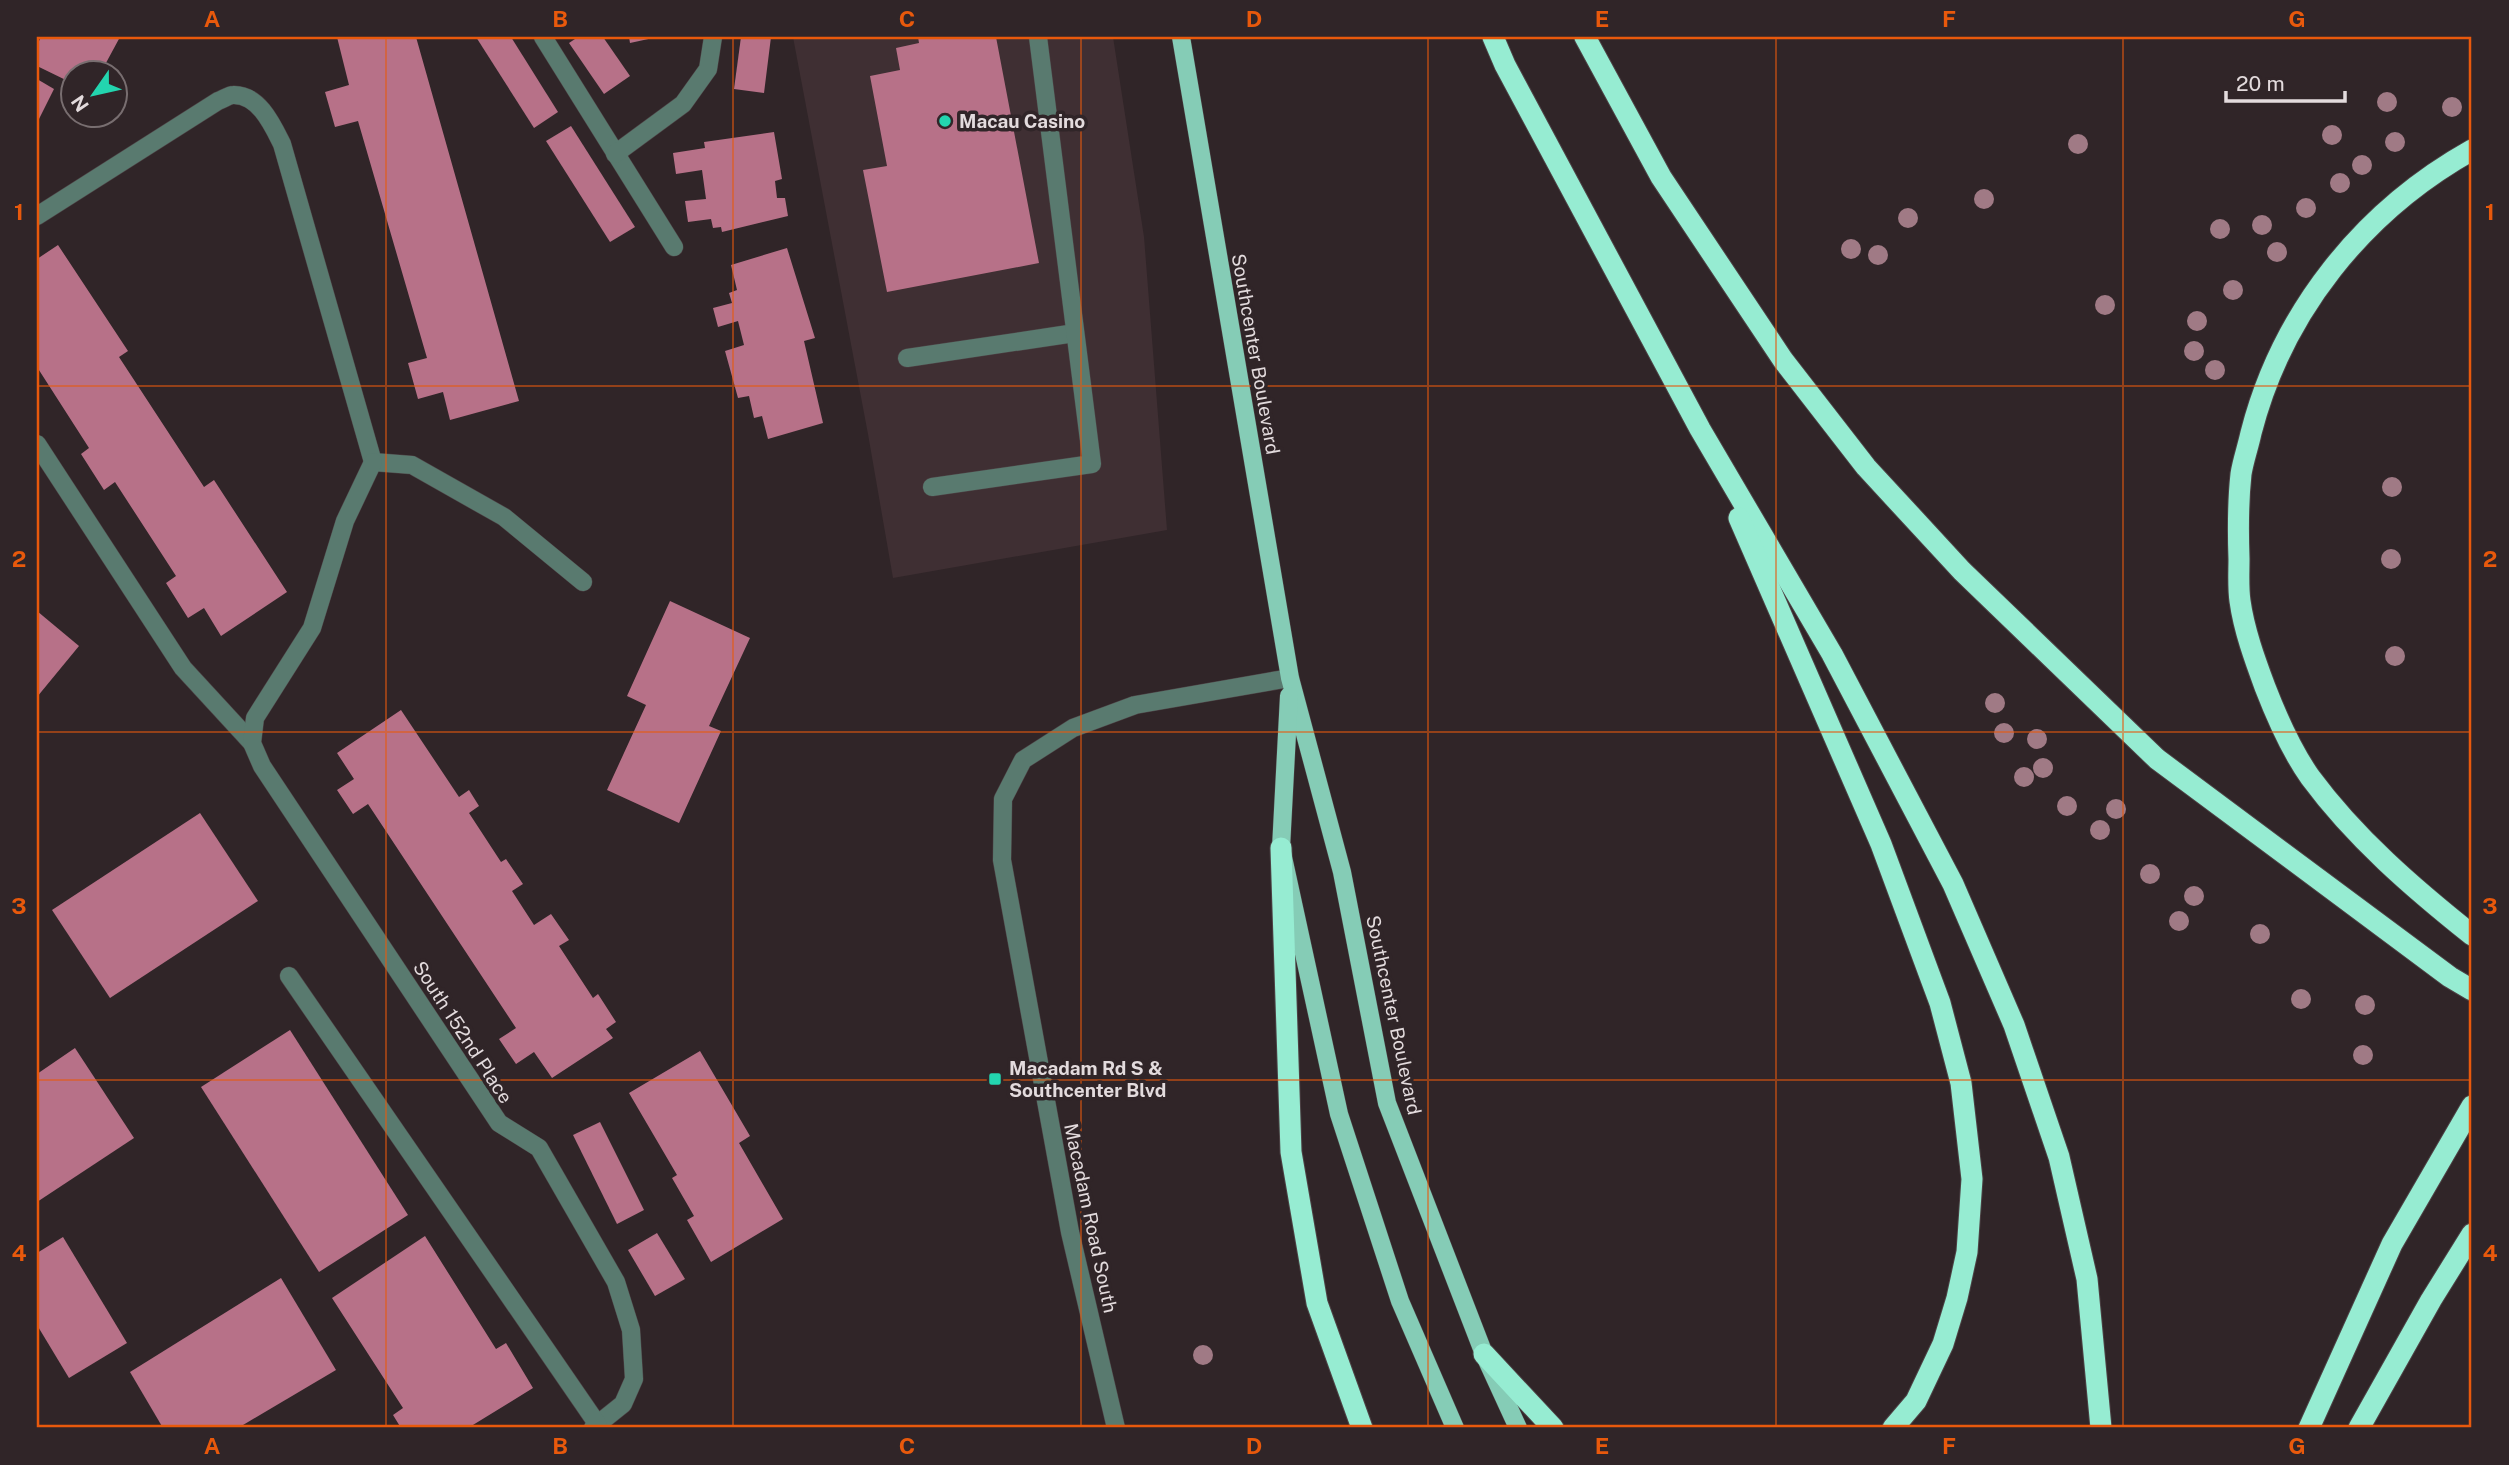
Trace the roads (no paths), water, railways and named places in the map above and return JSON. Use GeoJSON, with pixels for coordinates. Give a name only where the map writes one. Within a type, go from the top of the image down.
{"type":"FeatureCollection","features":[{"type":"Feature","properties":{"kind":"highway"},"geometry":{"type":"LineString","coordinates":[[1493,37],[1700,429],[1832,654],[1953,884],[2014,1026],[2059,1157],[2087,1279],[2101,1428]]}},
{"type":"Feature","properties":{"kind":"highway"},"geometry":{"type":"LineString","coordinates":[[1585,37],[1661,177],[1783,360],[1866,467],[1962,571],[2157,759],[2472,990]]}},
{"type":"Feature","properties":{"kind":"highway"},"geometry":{"type":"LineString","coordinates":[[2472,150],[2440,169],[2392,206],[2346,250],[2310,299],[2283,345],[2260,401],[2241,472],[2238,535],[2240,602],[2256,663],[2277,719],[2309,775],[2346,821],[2408,884],[2472,934]]}},
{"type":"Feature","properties":{"kind":"highway"},"geometry":{"type":"LineString","coordinates":[[1700,429],[1881,844],[1940,1003],[1961,1083],[1972,1179],[1967,1252],[1958,1298],[1942,1344],[1916,1401],[1893,1428]]}},
{"type":"Feature","properties":{"kind":"highway"},"geometry":{"type":"LineString","coordinates":[[1281,848],[1291,1152],[1317,1303],[1362,1428]]}},
{"type":"Feature","properties":{"kind":"highway"},"geometry":{"type":"LineString","coordinates":[[2309,1428],[2392,1244],[2472,1106]]}},
{"type":"Feature","properties":{"kind":"highway"},"geometry":{"type":"LineString","coordinates":[[2359,1428],[2431,1300],[2472,1234]]}},
{"type":"Feature","properties":{"kind":"highway"},"geometry":{"type":"LineString","coordinates":[[1484,1354],[1553,1428]]}},
{"type":"Feature","properties":{"kind":"main road","name":"Southcenter Boulevard"},"geometry":{"type":"LineString","coordinates":[[1181,37],[1290,678],[1342,872],[1387,1103],[1484,1354],[1518,1428]]}},
{"type":"Feature","properties":{"kind":"main road","name":"Southcenter Boulevard"},"geometry":{"type":"LineString","coordinates":[[1290,678],[1281,848],[1339,1114],[1400,1301],[1455,1428]]}},
{"type":"Feature","properties":{"kind":"street"},"geometry":{"type":"LineString","coordinates":[[543,37],[674,247]]}},
{"type":"Feature","properties":{"kind":"street"},"geometry":{"type":"LineString","coordinates":[[615,154],[683,104],[708,69],[713,37]]}},
{"type":"Feature","properties":{"kind":"street"},"geometry":{"type":"LineString","coordinates":[[932,487],[1092,464],[1038,37]]}},
{"type":"Feature","properties":{"kind":"street"},"geometry":{"type":"LineString","coordinates":[[37,215],[218,101],[233,95],[252,101],[267,115],[282,144],[373,462],[345,521],[312,628],[255,718],[252,743]]}},
{"type":"Feature","properties":{"kind":"street"},"geometry":{"type":"LineString","coordinates":[[907,358],[1075,333]]}},
{"type":"Feature","properties":{"kind":"street","name":"South 152nd Place"},"geometry":{"type":"LineString","coordinates":[[37,444],[183,668],[252,743],[262,766],[499,1123],[539,1148],[616,1282],[631,1330],[634,1379],[624,1404],[596,1427],[289,976]]}},
{"type":"Feature","properties":{"kind":"street"},"geometry":{"type":"LineString","coordinates":[[373,462],[412,465],[503,517],[583,582]]}},
{"type":"Feature","properties":{"kind":"street","name":"Macadam Road South"},"geometry":{"type":"LineString","coordinates":[[1116,1428],[1070,1233],[1002,860],[1003,799],[1023,760],[1073,728],[1135,705],[1290,678]]}},
{"type":"Feature","properties":{"kind":"place","name":"Macau Casino"},"geometry":{"type":"Point","coordinates":[945,121]}},
{"type":"Feature","properties":{"kind":"place","name":"Macadam Rd S & Southcenter Blvd"},"geometry":{"type":"Point","coordinates":[995,1079]}}]}
